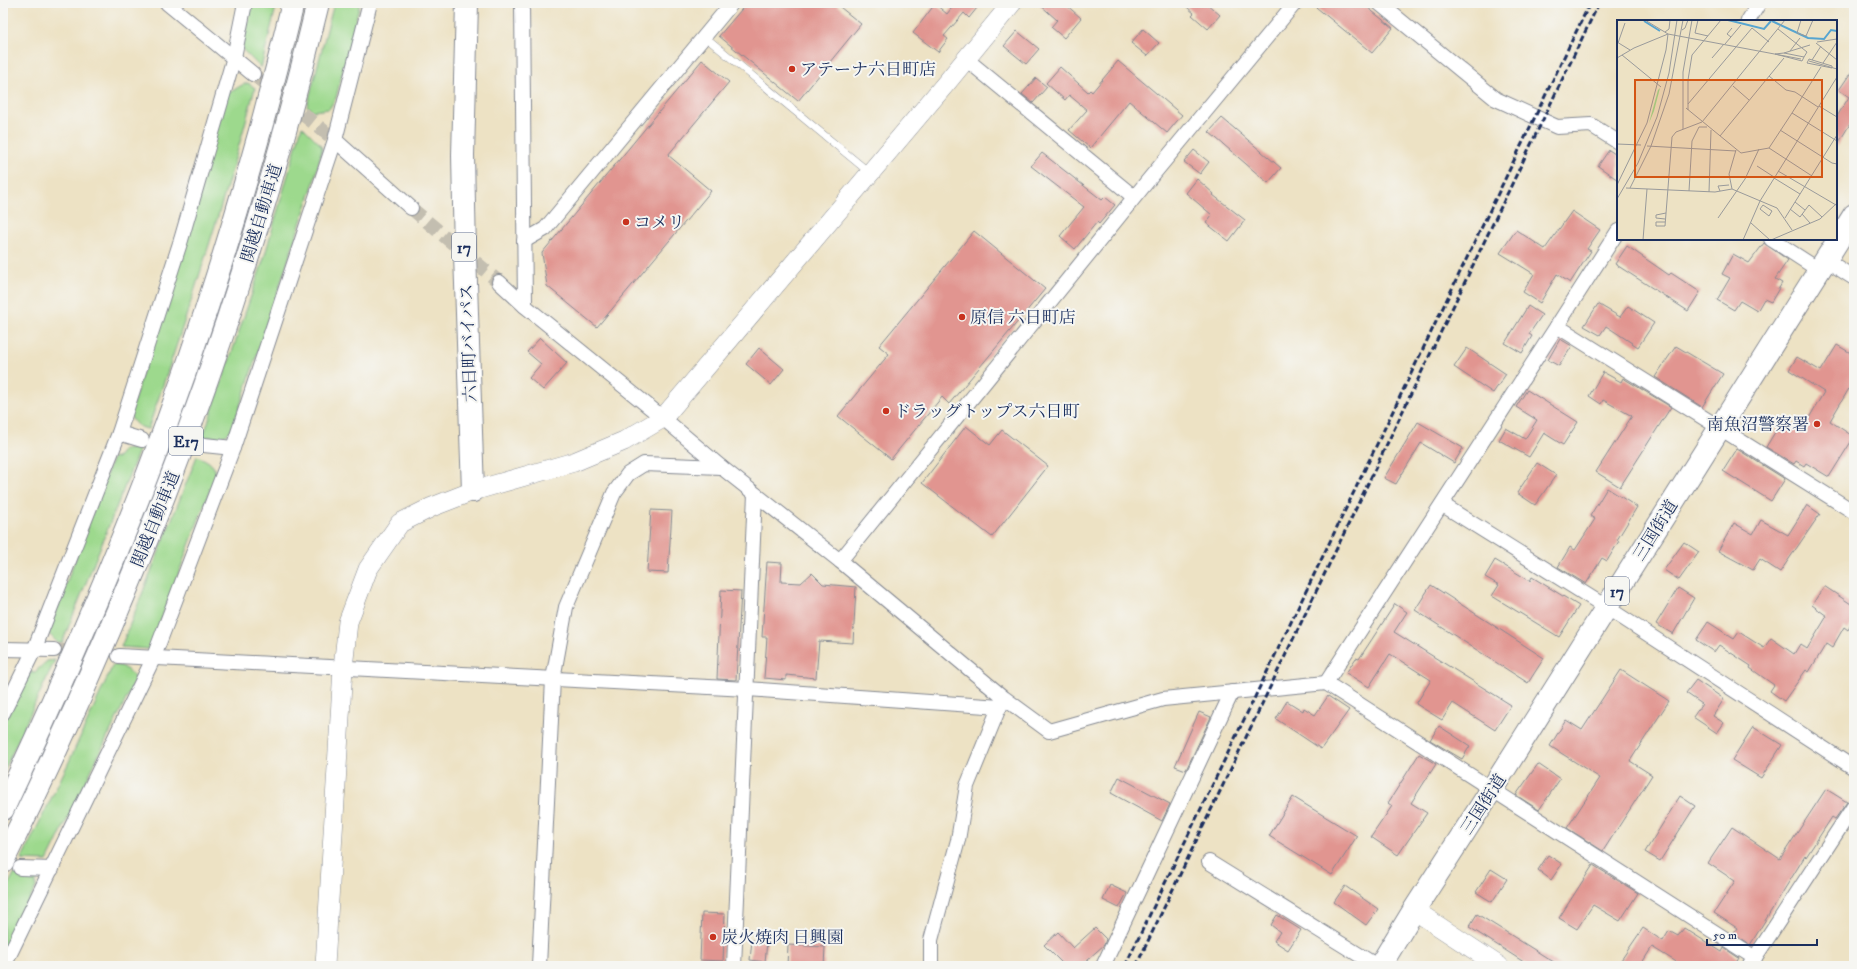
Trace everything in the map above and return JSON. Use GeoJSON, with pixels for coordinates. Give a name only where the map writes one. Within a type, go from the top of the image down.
{"type":"FeatureCollection","features":[{"type":"Feature","properties":{"kind":"highway","name":"関越自動車道"},"geometry":{"type":"LineString","coordinates":[[3,809],[52,706],[98,599],[146,480],[185,372],[255,149],[293,3]]}},
{"type":"Feature","properties":{"kind":"highway","name":"関越自動車道"},"geometry":{"type":"LineString","coordinates":[[12,864],[73,716],[121,606],[170,485],[210,374],[278,157],[318,3]]}},
{"type":"Feature","properties":{"kind":"highway","name":"六日町バイパス"},"geometry":{"type":"LineString","coordinates":[[467,3],[463,155],[473,491]]}},
{"type":"Feature","properties":{"kind":"highway","name":"三国街道"},"geometry":{"type":"LineString","coordinates":[[1380,966],[1854,215]]}},
{"type":"Feature","properties":{"kind":"street"},"geometry":{"type":"LineString","coordinates":[[167,3],[253,74]]}},
{"type":"Feature","properties":{"kind":"street"},"geometry":{"type":"LineString","coordinates":[[3,714],[34,650],[119,433],[181,240],[234,57],[245,3]]}},
{"type":"Feature","properties":{"kind":"street"},"geometry":{"type":"LineString","coordinates":[[4,966],[153,659],[233,448],[335,140],[370,3]]}},
{"type":"Feature","properties":{"kind":"street"},"geometry":{"type":"LineString","coordinates":[[522,3],[525,306]]}},
{"type":"Feature","properties":{"kind":"street"},"geometry":{"type":"LineString","coordinates":[[524,241],[545,229],[732,3]]}},
{"type":"Feature","properties":{"kind":"street"},"geometry":{"type":"LineString","coordinates":[[325,966],[343,668],[348,622],[368,569],[400,523],[432,507],[473,491],[574,462],[624,441],[663,418],[1012,3]]}},
{"type":"Feature","properties":{"kind":"street"},"geometry":{"type":"LineString","coordinates":[[840,560],[1134,197],[1295,3]]}},
{"type":"Feature","properties":{"kind":"street"},"geometry":{"type":"LineString","coordinates":[[1379,3],[1496,99],[1557,127],[1591,125],[1617,141]]}},
{"type":"Feature","properties":{"kind":"street"},"geometry":{"type":"LineString","coordinates":[[1749,20],[1759,3]]}},
{"type":"Feature","properties":{"kind":"street"},"geometry":{"type":"LineString","coordinates":[[966,59],[1134,197]]}},
{"type":"Feature","properties":{"kind":"street"},"geometry":{"type":"LineString","coordinates":[[335,140],[411,208]]}},
{"type":"Feature","properties":{"kind":"street"},"geometry":{"type":"LineString","coordinates":[[1326,683],[1443,505],[1617,233]]}},
{"type":"Feature","properties":{"kind":"street"},"geometry":{"type":"LineString","coordinates":[[1773,240],[1822,265],[1854,278]]}},
{"type":"Feature","properties":{"kind":"street"},"geometry":{"type":"LineString","coordinates":[[499,282],[525,306],[721,467],[840,560],[1002,702],[1049,731],[1163,699],[1326,683],[1492,789],[1752,962],[1854,806]]}},
{"type":"Feature","properties":{"kind":"street"},"geometry":{"type":"LineString","coordinates":[[1557,326],[1854,512]]}},
{"type":"Feature","properties":{"kind":"street"},"geometry":{"type":"LineString","coordinates":[[119,433],[142,440]]}},
{"type":"Feature","properties":{"kind":"street"},"geometry":{"type":"LineString","coordinates":[[204,445],[233,448]]}},
{"type":"Feature","properties":{"kind":"street"},"geometry":{"type":"LineString","coordinates":[[538,966],[553,679],[566,607],[614,493],[628,474],[644,464],[721,467]]}},
{"type":"Feature","properties":{"kind":"street"},"geometry":{"type":"LineString","coordinates":[[734,966],[755,494]]}},
{"type":"Feature","properties":{"kind":"street"},"geometry":{"type":"LineString","coordinates":[[1443,505],[1606,607],[1854,768]]}},
{"type":"Feature","properties":{"kind":"street"},"geometry":{"type":"LineString","coordinates":[[3,648],[54,650]]}},
{"type":"Feature","properties":{"kind":"street"},"geometry":{"type":"LineString","coordinates":[[119,656],[153,659],[1002,702]]}},
{"type":"Feature","properties":{"kind":"street"},"geometry":{"type":"LineString","coordinates":[[1103,966],[1232,692]]}},
{"type":"Feature","properties":{"kind":"street"},"geometry":{"type":"LineString","coordinates":[[931,966],[931,940],[958,840],[967,786],[1002,702]]}},
{"type":"Feature","properties":{"kind":"street"},"geometry":{"type":"LineString","coordinates":[[1209,862],[1377,966]]}},
{"type":"Feature","properties":{"kind":"street"},"geometry":{"type":"LineString","coordinates":[[12,864],[52,869]]}},
{"type":"Feature","properties":{"kind":"street"},"geometry":{"type":"LineString","coordinates":[[1414,910],[1499,966]]}},
{"type":"Feature","properties":{"kind":"lane"},"geometry":{"type":"LineString","coordinates":[[704,36],[870,173]]}},
{"type":"Feature","properties":{"kind":"green space"},"geometry":{"type":"Polygon","coordinates":[[[253,3],[277,3],[261,68],[242,49],[253,3]]]}},
{"type":"Feature","properties":{"kind":"green space"},"geometry":{"type":"Polygon","coordinates":[[[334,3],[360,3],[336,98],[329,109],[313,111],[307,106],[334,3]]]}},
{"type":"Feature","properties":{"kind":"green space"},"geometry":{"type":"Polygon","coordinates":[[[248,83],[255,88],[231,174],[191,302],[148,429],[135,423],[130,414],[227,93],[248,83]]]}},
{"type":"Feature","properties":{"kind":"green space"},"geometry":{"type":"Polygon","coordinates":[[[302,126],[321,145],[322,149],[314,182],[233,427],[224,436],[203,437],[264,258],[302,126]]]}},
{"type":"Feature","properties":{"kind":"green space"},"geometry":{"type":"Polygon","coordinates":[[[140,448],[62,643],[58,643],[48,633],[113,457],[118,458],[123,450],[140,448]]]}},
{"type":"Feature","properties":{"kind":"green space"},"geometry":{"type":"Polygon","coordinates":[[[197,456],[211,465],[216,474],[151,646],[149,649],[121,647],[197,456]]]}},
{"type":"Feature","properties":{"kind":"green space"},"geometry":{"type":"Polygon","coordinates":[[[55,660],[3,773],[3,724],[31,672],[35,672],[47,661],[55,660]]]}},
{"type":"Feature","properties":{"kind":"green space"},"geometry":{"type":"Polygon","coordinates":[[[113,665],[122,666],[134,675],[134,683],[47,861],[21,860],[67,766],[113,665]]]}},
{"type":"Feature","properties":{"kind":"green space"},"geometry":{"type":"Polygon","coordinates":[[[14,874],[31,874],[36,880],[36,887],[3,953],[3,894],[14,874]]]}},
{"type":"Feature","properties":{"kind":"building","name":"アテーナ六日町店"},"geometry":{"type":"Polygon","coordinates":[[[747,3],[835,3],[861,24],[798,101],[719,36],[747,3]]]}},
{"type":"Feature","properties":{"kind":"building"},"geometry":{"type":"Polygon","coordinates":[[[952,3],[981,3],[969,18],[964,13],[944,36],[948,39],[938,52],[913,33],[935,4],[947,14],[954,5],[952,3]]]}},
{"type":"Feature","properties":{"kind":"building"},"geometry":{"type":"Polygon","coordinates":[[[1038,3],[1064,3],[1081,18],[1064,38],[1051,27],[1057,20],[1038,3]]]}},
{"type":"Feature","properties":{"kind":"building"},"geometry":{"type":"Polygon","coordinates":[[[1182,3],[1206,3],[1220,15],[1208,29],[1192,15],[1194,13],[1182,3]]]}},
{"type":"Feature","properties":{"kind":"building"},"geometry":{"type":"Polygon","coordinates":[[[1311,3],[1362,3],[1393,28],[1372,53],[1311,3]]]}},
{"type":"Feature","properties":{"kind":"building"},"geometry":{"type":"Polygon","coordinates":[[[1143,29],[1159,43],[1147,56],[1131,43],[1143,29]]]}},
{"type":"Feature","properties":{"kind":"building"},"geometry":{"type":"Polygon","coordinates":[[[1017,31],[1039,49],[1026,64],[1004,46],[1017,31]]]}},
{"type":"Feature","properties":{"kind":"building","name":"コメリ"},"geometry":{"type":"Polygon","coordinates":[[[702,60],[729,82],[668,155],[711,191],[597,327],[547,286],[542,253],[702,60]]]}},
{"type":"Feature","properties":{"kind":"building"},"geometry":{"type":"Polygon","coordinates":[[[1118,61],[1182,115],[1167,133],[1129,101],[1090,148],[1069,130],[1087,110],[1069,95],[1065,100],[1046,83],[1060,67],[1088,92],[1090,90],[1092,92],[1118,61]]]}},
{"type":"Feature","properties":{"kind":"building"},"geometry":{"type":"Polygon","coordinates":[[[1854,68],[1854,127],[1850,124],[1837,145],[1837,116],[1849,97],[1839,90],[1854,68]]]}},
{"type":"Feature","properties":{"kind":"building"},"geometry":{"type":"Polygon","coordinates":[[[1036,78],[1047,87],[1033,103],[1022,94],[1036,78]]]}},
{"type":"Feature","properties":{"kind":"building"},"geometry":{"type":"Polygon","coordinates":[[[1222,118],[1281,168],[1268,183],[1209,132],[1222,118]]]}},
{"type":"Feature","properties":{"kind":"building"},"geometry":{"type":"Polygon","coordinates":[[[1194,150],[1209,162],[1200,174],[1184,162],[1194,150]]]}},
{"type":"Feature","properties":{"kind":"building"},"geometry":{"type":"Polygon","coordinates":[[[1609,150],[1617,155],[1617,179],[1598,166],[1609,150]]]}},
{"type":"Feature","properties":{"kind":"building"},"geometry":{"type":"Polygon","coordinates":[[[1042,153],[1102,200],[1105,197],[1115,205],[1099,224],[1097,222],[1075,249],[1060,236],[1084,207],[1031,166],[1042,153]]]}},
{"type":"Feature","properties":{"kind":"building"},"geometry":{"type":"Polygon","coordinates":[[[1197,179],[1214,194],[1213,195],[1245,220],[1229,241],[1206,223],[1212,215],[1186,193],[1197,179]]]}},
{"type":"Feature","properties":{"kind":"building"},"geometry":{"type":"Polygon","coordinates":[[[1572,211],[1600,230],[1587,249],[1591,251],[1570,283],[1557,274],[1540,303],[1523,292],[1534,274],[1500,253],[1516,230],[1545,249],[1572,211]]]}},
{"type":"Feature","properties":{"kind":"building","name":"原信 六日町店"},"geometry":{"type":"Polygon","coordinates":[[[974,231],[1045,289],[949,404],[942,397],[891,459],[838,416],[889,354],[879,346],[974,231]]]}},
{"type":"Feature","properties":{"kind":"building"},"geometry":{"type":"Polygon","coordinates":[[[1764,243],[1788,260],[1775,279],[1782,283],[1771,302],[1764,299],[1757,311],[1740,301],[1734,310],[1717,300],[1730,278],[1722,274],[1733,254],[1749,263],[1764,243]]]}},
{"type":"Feature","properties":{"kind":"building"},"geometry":{"type":"Polygon","coordinates":[[[1627,246],[1669,275],[1671,273],[1700,292],[1688,311],[1615,264],[1627,246]]]}},
{"type":"Feature","properties":{"kind":"building"},"geometry":{"type":"Polygon","coordinates":[[[1598,304],[1620,317],[1628,306],[1654,323],[1638,347],[1606,326],[1600,335],[1584,326],[1598,304]]]}},
{"type":"Feature","properties":{"kind":"building"},"geometry":{"type":"Polygon","coordinates":[[[1528,306],[1542,315],[1529,334],[1532,336],[1522,353],[1505,343],[1528,306]]]}},
{"type":"Feature","properties":{"kind":"building"},"geometry":{"type":"Polygon","coordinates":[[[540,338],[567,363],[543,390],[529,378],[541,364],[527,352],[540,338]]]}},
{"type":"Feature","properties":{"kind":"building"},"geometry":{"type":"Polygon","coordinates":[[[1560,339],[1572,346],[1559,366],[1548,360],[1560,339]]]}},
{"type":"Feature","properties":{"kind":"building"},"geometry":{"type":"Polygon","coordinates":[[[1837,345],[1854,355],[1854,380],[1830,421],[1854,437],[1829,477],[1806,463],[1804,466],[1796,461],[1794,464],[1766,447],[1783,419],[1802,430],[1824,392],[1789,370],[1797,357],[1821,371],[1837,345]]]}},
{"type":"Feature","properties":{"kind":"building"},"geometry":{"type":"Polygon","coordinates":[[[1676,346],[1723,374],[1702,407],[1655,377],[1676,346]]]}},
{"type":"Feature","properties":{"kind":"building"},"geometry":{"type":"Polygon","coordinates":[[[759,348],[784,369],[771,385],[746,364],[759,348]]]}},
{"type":"Feature","properties":{"kind":"building"},"geometry":{"type":"Polygon","coordinates":[[[1467,348],[1506,374],[1493,393],[1454,367],[1467,348]]]}},
{"type":"Feature","properties":{"kind":"building"},"geometry":{"type":"Polygon","coordinates":[[[1603,372],[1621,382],[1623,378],[1671,407],[1620,487],[1596,472],[1632,416],[1603,400],[1601,404],[1589,396],[1603,372]]]}},
{"type":"Feature","properties":{"kind":"building"},"geometry":{"type":"Polygon","coordinates":[[[1527,390],[1578,422],[1563,445],[1544,433],[1529,457],[1499,440],[1506,428],[1525,439],[1537,420],[1516,407],[1527,390]]]}},
{"type":"Feature","properties":{"kind":"building"},"geometry":{"type":"Polygon","coordinates":[[[1418,422],[1463,448],[1454,463],[1421,443],[1396,484],[1384,478],[1418,422]]]}},
{"type":"Feature","properties":{"kind":"building"},"geometry":{"type":"Polygon","coordinates":[[[966,426],[990,445],[1002,430],[1048,466],[992,537],[922,483],[966,426]]]}},
{"type":"Feature","properties":{"kind":"building"},"geometry":{"type":"Polygon","coordinates":[[[1737,449],[1785,479],[1771,501],[1723,471],[1737,449]]]}},
{"type":"Feature","properties":{"kind":"building"},"geometry":{"type":"Polygon","coordinates":[[[1537,463],[1556,475],[1535,505],[1517,493],[1537,463]]]}},
{"type":"Feature","properties":{"kind":"building"},"geometry":{"type":"Polygon","coordinates":[[[1607,488],[1637,507],[1617,540],[1619,541],[1607,561],[1602,558],[1586,584],[1558,567],[1570,547],[1575,550],[1595,519],[1590,516],[1607,488]]]}},
{"type":"Feature","properties":{"kind":"building"},"geometry":{"type":"Polygon","coordinates":[[[1807,505],[1820,514],[1780,572],[1760,559],[1753,570],[1718,551],[1734,523],[1753,534],[1761,520],[1788,535],[1807,505]]]}},
{"type":"Feature","properties":{"kind":"building"},"geometry":{"type":"Polygon","coordinates":[[[651,510],[672,511],[668,573],[647,572],[651,510]]]}},
{"type":"Feature","properties":{"kind":"building"},"geometry":{"type":"Polygon","coordinates":[[[1684,542],[1699,552],[1679,580],[1664,570],[1684,542]]]}},
{"type":"Feature","properties":{"kind":"building"},"geometry":{"type":"Polygon","coordinates":[[[1495,560],[1530,581],[1532,577],[1579,606],[1559,637],[1492,596],[1499,585],[1485,577],[1495,560]]]}},
{"type":"Feature","properties":{"kind":"building"},"geometry":{"type":"Polygon","coordinates":[[[767,562],[782,563],[781,582],[801,583],[812,573],[823,584],[856,587],[853,643],[819,641],[816,678],[786,675],[786,680],[764,678],[767,637],[762,637],[767,562]]]}},
{"type":"Feature","properties":{"kind":"building"},"geometry":{"type":"Polygon","coordinates":[[[1431,585],[1544,658],[1528,683],[1415,610],[1431,585]]]}},
{"type":"Feature","properties":{"kind":"building"},"geometry":{"type":"Polygon","coordinates":[[[1824,586],[1854,606],[1854,620],[1848,630],[1844,627],[1832,648],[1826,644],[1809,672],[1806,670],[1784,701],[1770,691],[1774,685],[1750,668],[1751,666],[1719,645],[1714,652],[1696,640],[1708,622],[1734,639],[1739,632],[1764,648],[1771,638],[1794,654],[1800,644],[1807,649],[1827,616],[1812,605],[1824,586]]]}},
{"type":"Feature","properties":{"kind":"building"},"geometry":{"type":"Polygon","coordinates":[[[1678,588],[1694,598],[1673,634],[1656,624],[1678,588]]]}},
{"type":"Feature","properties":{"kind":"building"},"geometry":{"type":"Polygon","coordinates":[[[721,590],[741,591],[736,680],[717,679],[721,590]]]}},
{"type":"Feature","properties":{"kind":"building"},"geometry":{"type":"Polygon","coordinates":[[[1395,604],[1407,612],[1394,632],[1511,705],[1495,730],[1453,703],[1442,720],[1416,704],[1431,680],[1390,654],[1369,687],[1346,673],[1356,658],[1359,659],[1395,604]]]}},
{"type":"Feature","properties":{"kind":"building"},"geometry":{"type":"Polygon","coordinates":[[[1621,670],[1669,701],[1630,761],[1652,775],[1603,851],[1567,828],[1600,778],[1550,746],[1566,720],[1582,730],[1621,670]]]}},
{"type":"Feature","properties":{"kind":"building"},"geometry":{"type":"Polygon","coordinates":[[[1696,680],[1724,699],[1713,716],[1724,723],[1717,733],[1693,717],[1702,704],[1686,693],[1696,680]]]}},
{"type":"Feature","properties":{"kind":"building"},"geometry":{"type":"Polygon","coordinates":[[[1328,696],[1349,710],[1321,749],[1276,719],[1287,701],[1303,711],[1304,708],[1315,715],[1328,696]]]}},
{"type":"Feature","properties":{"kind":"building"},"geometry":{"type":"Polygon","coordinates":[[[1199,712],[1211,717],[1186,770],[1175,766],[1199,712]]]}},
{"type":"Feature","properties":{"kind":"building"},"geometry":{"type":"Polygon","coordinates":[[[1439,726],[1470,746],[1462,759],[1430,740],[1439,726]]]}},
{"type":"Feature","properties":{"kind":"building"},"geometry":{"type":"Polygon","coordinates":[[[1753,727],[1782,745],[1761,778],[1732,760],[1753,727]]]}},
{"type":"Feature","properties":{"kind":"building"},"geometry":{"type":"Polygon","coordinates":[[[1419,754],[1436,764],[1411,803],[1427,813],[1398,855],[1371,837],[1392,806],[1388,803],[1419,754]]]}},
{"type":"Feature","properties":{"kind":"building"},"geometry":{"type":"Polygon","coordinates":[[[1538,764],[1560,779],[1539,810],[1516,795],[1538,764]]]}},
{"type":"Feature","properties":{"kind":"building"},"geometry":{"type":"Polygon","coordinates":[[[1119,777],[1170,804],[1162,821],[1111,793],[1119,777]]]}},
{"type":"Feature","properties":{"kind":"building"},"geometry":{"type":"Polygon","coordinates":[[[1826,789],[1847,802],[1835,819],[1832,817],[1806,857],[1805,856],[1750,945],[1733,934],[1737,928],[1714,913],[1735,881],[1708,863],[1732,827],[1780,859],[1826,789]]]}},
{"type":"Feature","properties":{"kind":"building"},"geometry":{"type":"Polygon","coordinates":[[[1680,796],[1695,806],[1660,861],[1645,852],[1680,796]]]}},
{"type":"Feature","properties":{"kind":"building"},"geometry":{"type":"Polygon","coordinates":[[[1293,797],[1357,836],[1332,875],[1269,836],[1293,797]]]}},
{"type":"Feature","properties":{"kind":"building"},"geometry":{"type":"Polygon","coordinates":[[[1548,855],[1562,864],[1551,880],[1538,870],[1548,855]]]}},
{"type":"Feature","properties":{"kind":"building"},"geometry":{"type":"Polygon","coordinates":[[[1593,865],[1638,893],[1620,921],[1593,905],[1577,929],[1559,918],[1593,865]]]}},
{"type":"Feature","properties":{"kind":"building"},"geometry":{"type":"Polygon","coordinates":[[[1491,869],[1507,879],[1492,902],[1476,892],[1491,869]]]}},
{"type":"Feature","properties":{"kind":"building"},"geometry":{"type":"Polygon","coordinates":[[[1110,885],[1127,893],[1119,908],[1103,900],[1110,885]]]}},
{"type":"Feature","properties":{"kind":"building"},"geometry":{"type":"Polygon","coordinates":[[[1345,886],[1378,909],[1366,925],[1334,902],[1345,886]]]}},
{"type":"Feature","properties":{"kind":"building","name":"炭火焼肉 日興園"},"geometry":{"type":"Polygon","coordinates":[[[702,913],[725,914],[723,961],[700,960],[702,913]]]}},
{"type":"Feature","properties":{"kind":"building"},"geometry":{"type":"Polygon","coordinates":[[[1477,914],[1560,966],[1530,966],[1469,927],[1477,914]]]}},
{"type":"Feature","properties":{"kind":"building"},"geometry":{"type":"Polygon","coordinates":[[[1277,915],[1301,930],[1288,950],[1274,941],[1280,932],[1271,925],[1277,915]]]}},
{"type":"Feature","properties":{"kind":"building"},"geometry":{"type":"Polygon","coordinates":[[[1095,928],[1106,939],[1104,945],[1080,966],[1065,966],[1044,945],[1058,932],[1073,948],[1095,928]]]}},
{"type":"Feature","properties":{"kind":"building"},"geometry":{"type":"Polygon","coordinates":[[[1643,928],[1663,941],[1669,931],[1678,936],[1684,928],[1722,952],[1724,948],[1739,958],[1734,966],[1683,966],[1652,947],[1640,966],[1617,966],[1643,928]]]}},
{"type":"Feature","properties":{"kind":"building"},"geometry":{"type":"Polygon","coordinates":[[[752,940],[767,942],[765,962],[750,960],[752,940]]]}},
{"type":"Feature","properties":{"kind":"building"},"geometry":{"type":"Polygon","coordinates":[[[788,945],[825,947],[824,966],[787,966],[788,945]]]}},
{"type":"Feature","properties":{"kind":"tunnel"},"geometry":{"type":"LineString","coordinates":[[253,74],[335,140]]}},
{"type":"Feature","properties":{"kind":"tunnel"},"geometry":{"type":"LineString","coordinates":[[411,208],[499,282]]}},
{"type":"Feature","properties":{"kind":"tunnel"},"geometry":{"type":"LineString","coordinates":[[54,650],[106,655]]}},
{"type":"Feature","properties":{"kind":"railway"},"geometry":{"type":"LineString","coordinates":[[1125,966],[1590,3]]}},
{"type":"Feature","properties":{"kind":"railway"},"geometry":{"type":"LineString","coordinates":[[1136,966],[1599,3]]}},
{"type":"Feature","properties":{"kind":"place","name":"アテーナ六日町店"},"geometry":{"type":"Point","coordinates":[792,69]}},
{"type":"Feature","properties":{"kind":"place","name":"コメリ"},"geometry":{"type":"Point","coordinates":[626,222]}},
{"type":"Feature","properties":{"kind":"place","name":"原信 六日町店"},"geometry":{"type":"Point","coordinates":[962,317]}},
{"type":"Feature","properties":{"kind":"place","name":"ドラッグトップス六日町"},"geometry":{"type":"Point","coordinates":[886,411]}},
{"type":"Feature","properties":{"kind":"place","name":"南魚沼警察署"},"geometry":{"type":"Point","coordinates":[1817,424]}},
{"type":"Feature","properties":{"kind":"place","name":"炭火焼肉 日興園"},"geometry":{"type":"Point","coordinates":[713,937]}}]}
